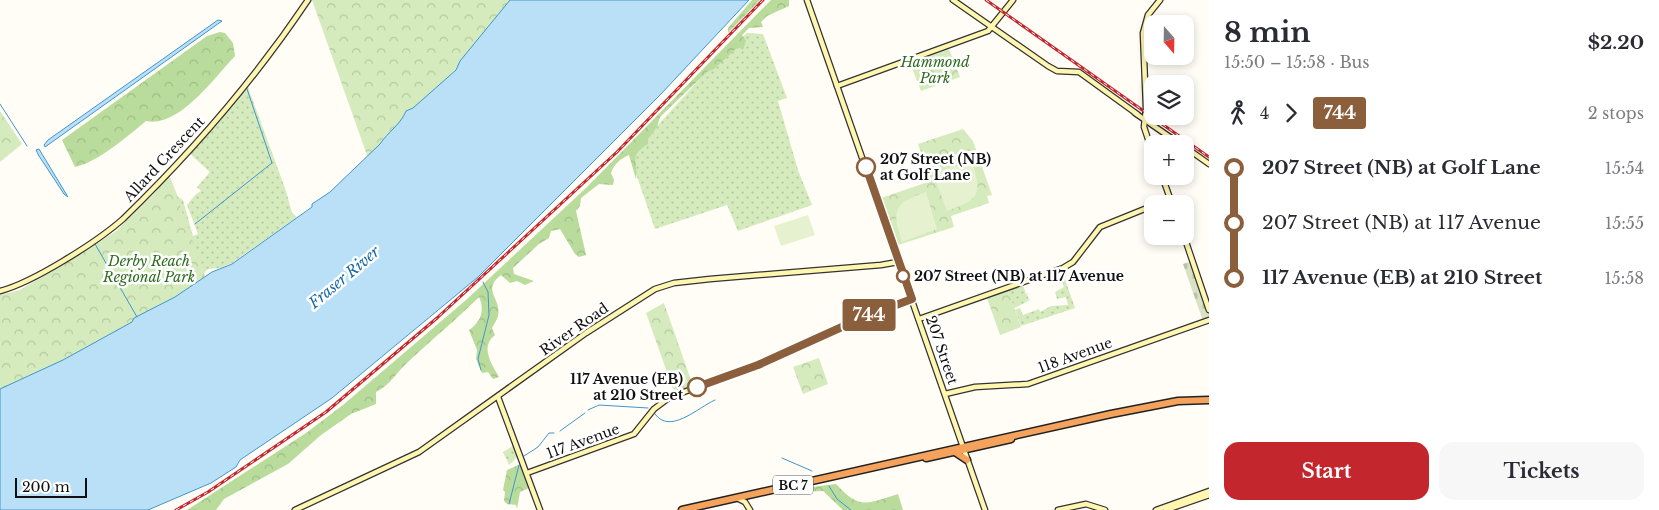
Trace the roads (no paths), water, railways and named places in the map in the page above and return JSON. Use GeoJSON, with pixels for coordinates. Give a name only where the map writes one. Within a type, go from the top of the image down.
{"type":"FeatureCollection","features":[{"type":"Feature","properties":{"kind":"highway","name":"BC 7"},"geometry":{"type":"LineString","coordinates":[[682,510],[1031,432],[1209,396]]}},
{"type":"Feature","properties":{"kind":"highway","name":"BC 7"},"geometry":{"type":"LineString","coordinates":[[1178,401],[1209,400]]}},
{"type":"Feature","properties":{"kind":"highway","name":"BC 7"},"geometry":{"type":"LineString","coordinates":[[914,458],[921,459],[955,452],[963,448]]}},
{"type":"Feature","properties":{"kind":"highway"},"geometry":{"type":"LineString","coordinates":[[955,452],[967,460]]}},
{"type":"Feature","properties":{"kind":"street","name":"Allard Crescent"},"geometry":{"type":"LineString","coordinates":[[0,292],[17,286],[40,273],[112,228],[127,215],[242,90],[308,0]]}},
{"type":"Feature","properties":{"kind":"street","name":"207 Street"},"geometry":{"type":"LineString","coordinates":[[807,0],[985,510]]}},
{"type":"Feature","properties":{"kind":"street"},"geometry":{"type":"LineString","coordinates":[[953,0],[1048,66],[1056,70],[1079,72],[1136,113],[1144,122]]}},
{"type":"Feature","properties":{"kind":"street"},"geometry":{"type":"LineString","coordinates":[[837,86],[986,32],[993,27],[1013,0]]}},
{"type":"Feature","properties":{"kind":"street"},"geometry":{"type":"LineString","coordinates":[[1136,113],[1144,109],[1144,26],[1148,15],[1160,0]]}},
{"type":"Feature","properties":{"kind":"street"},"geometry":{"type":"LineString","coordinates":[[986,32],[987,23]]}},
{"type":"Feature","properties":{"kind":"street"},"geometry":{"type":"LineString","coordinates":[[1145,125],[1147,133],[1156,128]]}},
{"type":"Feature","properties":{"kind":"street"},"geometry":{"type":"LineString","coordinates":[[1150,125],[1166,135]]}},
{"type":"Feature","properties":{"kind":"street"},"geometry":{"type":"LineString","coordinates":[[1194,153],[1209,164]]}},
{"type":"Feature","properties":{"kind":"street"},"geometry":{"type":"LineString","coordinates":[[919,319],[1062,268],[1073,262],[1100,226],[1144,209]]}},
{"type":"Feature","properties":{"kind":"street"},"geometry":{"type":"LineString","coordinates":[[1187,245],[1209,310]]}},
{"type":"Feature","properties":{"kind":"street","name":"River Road"},"geometry":{"type":"LineString","coordinates":[[295,510],[417,454],[586,334],[648,292],[660,287],[710,279],[898,262]]}},
{"type":"Feature","properties":{"kind":"street","name":"117 Avenue"},"geometry":{"type":"LineString","coordinates":[[527,473],[634,434],[654,409],[670,397],[758,365],[864,317],[912,299]]}},
{"type":"Feature","properties":{"kind":"street","name":"118 Avenue"},"geometry":{"type":"LineString","coordinates":[[945,394],[975,387],[1028,384],[1209,320]]}},
{"type":"Feature","properties":{"kind":"street"},"geometry":{"type":"LineString","coordinates":[[498,397],[540,510]]}},
{"type":"Feature","properties":{"kind":"street"},"geometry":{"type":"LineString","coordinates":[[1156,510],[1209,491]]}},
{"type":"Feature","properties":{"kind":"street"},"geometry":{"type":"LineString","coordinates":[[737,498],[749,507],[752,494]]}},
{"type":"Feature","properties":{"kind":"street"},"geometry":{"type":"LineString","coordinates":[[1166,510],[1209,495]]}},
{"type":"Feature","properties":{"kind":"street"},"geometry":{"type":"LineString","coordinates":[[1059,510],[1086,504],[1105,510]]}},
{"type":"Feature","properties":{"kind":"water","name":"Fraser River"},"geometry":{"type":"Polygon","coordinates":[[[510,0],[749,0],[661,94],[478,277],[332,398],[240,460],[236,467],[211,483],[148,510],[0,510],[0,389],[63,360],[132,322],[134,318],[175,297],[212,272],[232,264],[312,207],[312,204],[330,192],[380,144],[401,120],[406,111],[413,108],[456,70],[460,61],[510,0]]]}},
{"type":"Feature","properties":{"kind":"water"},"geometry":{"type":"Polygon","coordinates":[[[218,20],[222,21],[45,147],[44,145],[48,140],[218,20]]]}},
{"type":"Feature","properties":{"kind":"water"},"geometry":{"type":"Polygon","coordinates":[[[39,149],[68,197],[64,194],[39,156],[36,150],[39,149]]]}},
{"type":"Feature","properties":{"kind":"waterway"},"geometry":{"type":"LineString","coordinates":[[195,224],[272,163],[247,89]]}},
{"type":"Feature","properties":{"kind":"waterway"},"geometry":{"type":"LineString","coordinates":[[0,104],[27,146]]}},
{"type":"Feature","properties":{"kind":"waterway"},"geometry":{"type":"LineString","coordinates":[[95,244],[137,317]]}},
{"type":"Feature","properties":{"kind":"waterway"},"geometry":{"type":"LineString","coordinates":[[481,370],[478,359],[489,315],[488,292],[483,282]]}},
{"type":"Feature","properties":{"kind":"waterway"},"geometry":{"type":"LineString","coordinates":[[655,414],[661,420],[668,422],[676,421],[715,400]]}},
{"type":"Feature","properties":{"kind":"waterway"},"geometry":{"type":"LineString","coordinates":[[588,410],[599,405],[648,408]]}},
{"type":"Feature","properties":{"kind":"waterway"},"geometry":{"type":"LineString","coordinates":[[560,431],[585,413]]}},
{"type":"Feature","properties":{"kind":"waterway"},"geometry":{"type":"LineString","coordinates":[[524,456],[538,447],[549,433],[554,433]]}},
{"type":"Feature","properties":{"kind":"waterway"},"geometry":{"type":"LineString","coordinates":[[782,458],[812,471]]}},
{"type":"Feature","properties":{"kind":"waterway"},"geometry":{"type":"LineString","coordinates":[[509,504],[519,465]]}},
{"type":"Feature","properties":{"kind":"waterway"},"geometry":{"type":"LineString","coordinates":[[829,486],[837,499],[851,510]]}},
{"type":"Feature","properties":{"kind":"railway"},"geometry":{"type":"LineString","coordinates":[[176,510],[208,492],[326,412],[437,318],[617,152],[763,0]]}},
{"type":"Feature","properties":{"kind":"railway"},"geometry":{"type":"LineString","coordinates":[[986,0],[1209,157]]}},
{"type":"Feature","properties":{"kind":"place","name":"207 Street (NB) at Golf Lane"},"geometry":{"type":"Point","coordinates":[866,167]}},
{"type":"Feature","properties":{"kind":"place","name":"207 Street (NB) at 117 Avenue"},"geometry":{"type":"Point","coordinates":[903,276]}},
{"type":"Feature","properties":{"kind":"place","name":"117 Avenue (EB) at 210 Street"},"geometry":{"type":"Point","coordinates":[697,387]}},
{"type":"Feature","properties":{"kind":"park label","name":"Hammond Park"},"geometry":{"type":"Point","coordinates":[935,70]}},
{"type":"Feature","properties":{"kind":"park label","name":"Derby Reach Regional Park"},"geometry":{"type":"Point","coordinates":[149,270]}}]}
